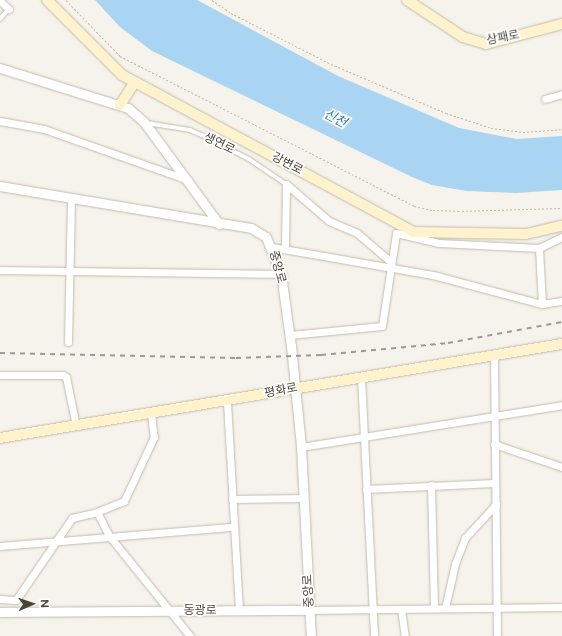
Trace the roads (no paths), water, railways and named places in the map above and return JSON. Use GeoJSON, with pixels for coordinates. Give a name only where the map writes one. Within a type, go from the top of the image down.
{"type":"FeatureCollection","features":[{"type":"Feature","properties":{"kind":"main road","name":"강변로"},"geometry":{"type":"LineString","coordinates":[[47,0],[122,75],[413,232],[526,234],[562,226]]}},
{"type":"Feature","properties":{"kind":"main road","name":"상패로"},"geometry":{"type":"LineString","coordinates":[[413,2],[463,37],[486,44],[562,24]]}},
{"type":"Feature","properties":{"kind":"main road"},"geometry":{"type":"LineString","coordinates":[[120,105],[135,82]]}},
{"type":"Feature","properties":{"kind":"main road","name":"평화로"},"geometry":{"type":"LineString","coordinates":[[0,438],[227,402],[296,388],[562,344]]}},
{"type":"Feature","properties":{"kind":"street"},"geometry":{"type":"LineString","coordinates":[[0,1],[9,9]]}},
{"type":"Feature","properties":{"kind":"street"},"geometry":{"type":"LineString","coordinates":[[0,68],[128,108],[144,122],[219,224]]}},
{"type":"Feature","properties":{"kind":"street"},"geometry":{"type":"LineString","coordinates":[[545,99],[562,94]]}},
{"type":"Feature","properties":{"kind":"street"},"geometry":{"type":"LineString","coordinates":[[0,121],[44,129],[188,180]]}},
{"type":"Feature","properties":{"kind":"street","name":"중앙로"},"geometry":{"type":"LineString","coordinates":[[285,249],[286,184]]}},
{"type":"Feature","properties":{"kind":"street","name":"강변로"},"geometry":{"type":"LineString","coordinates":[[286,184],[329,221],[357,233],[390,265]]}},
{"type":"Feature","properties":{"kind":"street","name":"중앙로"},"geometry":{"type":"LineString","coordinates":[[0,186],[219,224],[251,228],[266,238],[272,247],[281,274],[296,388],[301,448],[311,636]]}},
{"type":"Feature","properties":{"kind":"street"},"geometry":{"type":"LineString","coordinates":[[68,342],[71,198]]}},
{"type":"Feature","properties":{"kind":"street"},"geometry":{"type":"LineString","coordinates":[[290,335],[382,326],[396,233],[439,243],[539,248],[562,237]]}},
{"type":"Feature","properties":{"kind":"street"},"geometry":{"type":"LineString","coordinates":[[272,247],[390,265],[542,304],[562,301]]}},
{"type":"Feature","properties":{"kind":"street"},"geometry":{"type":"LineString","coordinates":[[539,248],[542,304]]}},
{"type":"Feature","properties":{"kind":"street"},"geometry":{"type":"LineString","coordinates":[[0,270],[281,274]]}},
{"type":"Feature","properties":{"kind":"street"},"geometry":{"type":"LineString","coordinates":[[494,355],[494,483],[496,504],[497,636]]}},
{"type":"Feature","properties":{"kind":"street"},"geometry":{"type":"LineString","coordinates":[[0,375],[63,375],[66,377],[76,426]]}},
{"type":"Feature","properties":{"kind":"street"},"geometry":{"type":"LineString","coordinates":[[360,378],[362,438],[374,636]]}},
{"type":"Feature","properties":{"kind":"street"},"geometry":{"type":"LineString","coordinates":[[227,402],[233,528],[239,610]]}},
{"type":"Feature","properties":{"kind":"street"},"geometry":{"type":"LineString","coordinates":[[301,448],[562,405]]}},
{"type":"Feature","properties":{"kind":"street"},"geometry":{"type":"LineString","coordinates":[[0,599],[16,600],[54,542],[72,518],[97,512],[124,501],[154,437],[151,414]]}},
{"type":"Feature","properties":{"kind":"street"},"geometry":{"type":"LineString","coordinates":[[494,444],[562,467]]}},
{"type":"Feature","properties":{"kind":"street"},"geometry":{"type":"LineString","coordinates":[[366,489],[494,483]]}},
{"type":"Feature","properties":{"kind":"street"},"geometry":{"type":"LineString","coordinates":[[431,485],[434,608]]}},
{"type":"Feature","properties":{"kind":"street"},"geometry":{"type":"LineString","coordinates":[[232,499],[304,498]]}},
{"type":"Feature","properties":{"kind":"street"},"geometry":{"type":"LineString","coordinates":[[445,608],[455,564],[466,538],[496,504]]}},
{"type":"Feature","properties":{"kind":"street"},"geometry":{"type":"LineString","coordinates":[[97,512],[110,537],[190,636]]}},
{"type":"Feature","properties":{"kind":"street"},"geometry":{"type":"LineString","coordinates":[[0,546],[233,528]]}},
{"type":"Feature","properties":{"kind":"street","name":"동광로"},"geometry":{"type":"LineString","coordinates":[[0,612],[373,610],[434,608],[497,609],[562,607]]}},
{"type":"Feature","properties":{"kind":"street"},"geometry":{"type":"LineString","coordinates":[[401,609],[405,636]]}},
{"type":"Feature","properties":{"kind":"lane"},"geometry":{"type":"LineString","coordinates":[[0,20],[9,9]]}},
{"type":"Feature","properties":{"kind":"lane","name":"생연로"},"geometry":{"type":"LineString","coordinates":[[144,122],[196,132],[249,159],[286,184]]}},
{"type":"Feature","properties":{"kind":"water","name":"신천"},"geometry":{"type":"Polygon","coordinates":[[[95,0],[197,0],[338,76],[459,128],[517,139],[562,136],[562,190],[516,193],[467,191],[432,185],[412,177],[152,51],[120,27],[95,0]]]}},
{"type":"Feature","properties":{"kind":"railway"},"geometry":{"type":"LineString","coordinates":[[0,353],[236,358],[321,355],[448,343],[562,322]]}}]}
